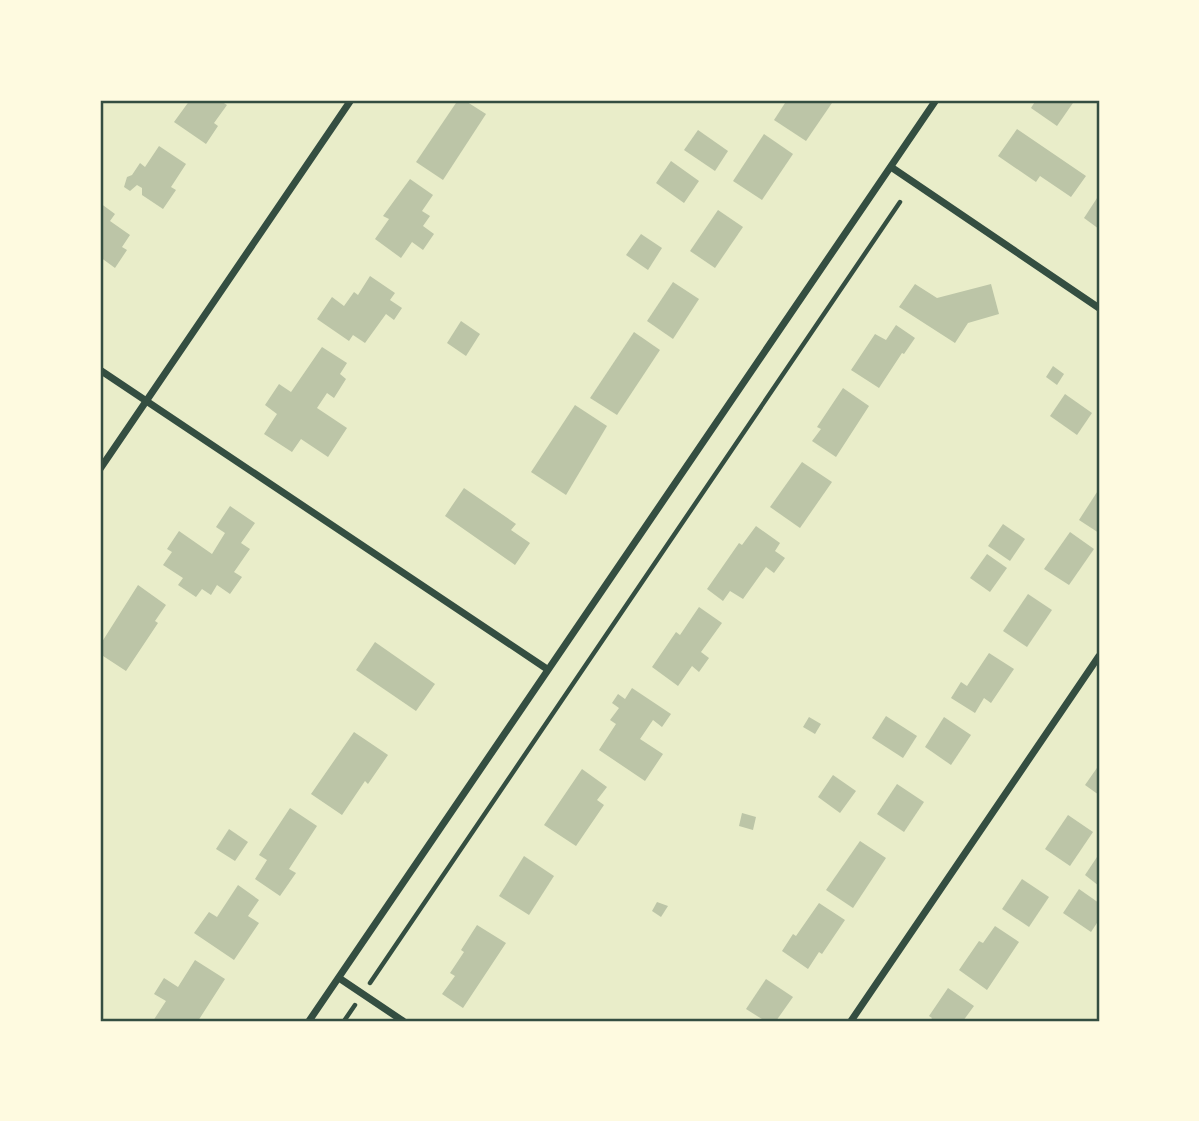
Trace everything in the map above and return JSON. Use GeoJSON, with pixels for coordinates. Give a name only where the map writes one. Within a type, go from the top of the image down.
{"type":"FeatureCollection","features":[{"type":"Feature","properties":{"kind":"street"},"geometry":{"type":"LineString","coordinates":[[100,469],[351,100]]}},
{"type":"Feature","properties":{"kind":"street"},"geometry":{"type":"LineString","coordinates":[[309,1021],[936,100]]}},
{"type":"Feature","properties":{"kind":"street"},"geometry":{"type":"LineString","coordinates":[[891,167],[1099,308]]}},
{"type":"Feature","properties":{"kind":"street"},"geometry":{"type":"LineString","coordinates":[[100,370],[547,669]]}},
{"type":"Feature","properties":{"kind":"street"},"geometry":{"type":"LineString","coordinates":[[851,1021],[1099,656]]}},
{"type":"Feature","properties":{"kind":"street"},"geometry":{"type":"LineString","coordinates":[[339,978],[403,1021]]}},
{"type":"Feature","properties":{"kind":"path"},"geometry":{"type":"LineString","coordinates":[[344,1021],[900,202]]}},
{"type":"Feature","properties":{"kind":"building"},"geometry":{"type":"Polygon","coordinates":[[[190,100],[219,100],[227,105],[214,123],[218,126],[206,144],[174,122],[190,100]]]}},
{"type":"Feature","properties":{"kind":"building"},"geometry":{"type":"Polygon","coordinates":[[[458,100],[464,100],[486,114],[443,180],[416,162],[458,100]]]}},
{"type":"Feature","properties":{"kind":"building"},"geometry":{"type":"Polygon","coordinates":[[[787,100],[834,100],[806,141],[774,120],[787,100]]]}},
{"type":"Feature","properties":{"kind":"building"},"geometry":{"type":"Polygon","coordinates":[[[1036,100],[1075,100],[1057,126],[1031,108],[1036,100]]]}},
{"type":"Feature","properties":{"kind":"building"},"geometry":{"type":"Polygon","coordinates":[[[1017,129],[1086,176],[1071,197],[1040,176],[1036,182],[998,156],[1017,129]]]}},
{"type":"Feature","properties":{"kind":"building"},"geometry":{"type":"Polygon","coordinates":[[[698,130],[728,151],[715,171],[684,150],[698,130]]]}},
{"type":"Feature","properties":{"kind":"building"},"geometry":{"type":"Polygon","coordinates":[[[764,134],[793,154],[762,200],[733,181],[764,134]]]}},
{"type":"Feature","properties":{"kind":"building"},"geometry":{"type":"Polygon","coordinates":[[[159,146],[186,164],[171,187],[176,190],[163,209],[142,195],[142,188],[137,185],[130,191],[124,187],[127,177],[132,175],[140,163],[145,167],[159,146]]]}},
{"type":"Feature","properties":{"kind":"building"},"geometry":{"type":"Polygon","coordinates":[[[671,161],[699,181],[684,203],[656,183],[671,161]]]}},
{"type":"Feature","properties":{"kind":"building"},"geometry":{"type":"Polygon","coordinates":[[[410,179],[433,195],[422,211],[430,216],[423,226],[434,234],[423,250],[412,242],[401,258],[375,239],[389,219],[383,216],[410,179]]]}},
{"type":"Feature","properties":{"kind":"building"},"geometry":{"type":"Polygon","coordinates":[[[1099,195],[1099,229],[1084,218],[1099,195]]]}},
{"type":"Feature","properties":{"kind":"building"},"geometry":{"type":"Polygon","coordinates":[[[100,203],[115,214],[110,221],[130,235],[122,247],[127,250],[115,268],[100,257],[100,203]]]}},
{"type":"Feature","properties":{"kind":"building"},"geometry":{"type":"Polygon","coordinates":[[[718,210],[743,227],[715,268],[690,251],[718,210]]]}},
{"type":"Feature","properties":{"kind":"building"},"geometry":{"type":"Polygon","coordinates":[[[641,234],[662,248],[648,270],[626,255],[641,234]]]}},
{"type":"Feature","properties":{"kind":"building"},"geometry":{"type":"Polygon","coordinates":[[[370,276],[395,293],[390,300],[402,308],[394,320],[386,314],[365,343],[353,335],[349,341],[317,319],[332,297],[344,306],[354,292],[358,295],[370,276]]]}},
{"type":"Feature","properties":{"kind":"building"},"geometry":{"type":"Polygon","coordinates":[[[673,282],[699,299],[673,339],[647,321],[673,282]]]}},
{"type":"Feature","properties":{"kind":"building"},"geometry":{"type":"Polygon","coordinates":[[[915,284],[937,298],[991,284],[999,314],[968,323],[955,343],[899,307],[915,284]]]}},
{"type":"Feature","properties":{"kind":"building"},"geometry":{"type":"Polygon","coordinates":[[[461,321],[480,334],[466,356],[447,343],[461,321]]]}},
{"type":"Feature","properties":{"kind":"building"},"geometry":{"type":"Polygon","coordinates":[[[896,325],[915,338],[879,388],[851,370],[875,334],[886,340],[896,325]]]}},
{"type":"Feature","properties":{"kind":"building"},"geometry":{"type":"Polygon","coordinates":[[[634,332],[660,350],[617,415],[590,398],[634,332]]]}},
{"type":"Feature","properties":{"kind":"building"},"geometry":{"type":"Polygon","coordinates":[[[322,347],[347,363],[340,374],[346,379],[334,398],[327,393],[317,408],[347,428],[328,457],[301,439],[292,452],[264,434],[277,414],[265,405],[279,384],[291,392],[322,347]]]}},
{"type":"Feature","properties":{"kind":"building"},"geometry":{"type":"Polygon","coordinates":[[[1053,366],[1064,374],[1057,385],[1046,377],[1053,366]]]}},
{"type":"Feature","properties":{"kind":"building"},"geometry":{"type":"Polygon","coordinates":[[[843,388],[869,406],[836,457],[812,441],[821,429],[817,427],[843,388]]]}},
{"type":"Feature","properties":{"kind":"building"},"geometry":{"type":"Polygon","coordinates":[[[1065,394],[1092,413],[1077,435],[1050,416],[1065,394]]]}},
{"type":"Feature","properties":{"kind":"building"},"geometry":{"type":"Polygon","coordinates":[[[575,405],[607,426],[566,495],[531,472],[575,405]]]}},
{"type":"Feature","properties":{"kind":"building"},"geometry":{"type":"Polygon","coordinates":[[[802,462],[832,482],[800,528],[770,507],[802,462]]]}},
{"type":"Feature","properties":{"kind":"building"},"geometry":{"type":"Polygon","coordinates":[[[464,488],[516,524],[511,530],[530,543],[515,565],[445,516],[464,488]]]}},
{"type":"Feature","properties":{"kind":"building"},"geometry":{"type":"Polygon","coordinates":[[[1099,489],[1099,533],[1079,520],[1099,489]]]}},
{"type":"Feature","properties":{"kind":"building"},"geometry":{"type":"Polygon","coordinates":[[[230,506],[255,523],[241,543],[250,549],[234,572],[242,577],[230,594],[217,585],[211,595],[202,589],[196,597],[178,585],[183,578],[163,565],[172,552],[167,549],[179,531],[212,554],[225,533],[216,527],[230,506]]]}},
{"type":"Feature","properties":{"kind":"building"},"geometry":{"type":"Polygon","coordinates":[[[1003,524],[1025,539],[1010,561],[988,546],[1003,524]]]}},
{"type":"Feature","properties":{"kind":"building"},"geometry":{"type":"Polygon","coordinates":[[[756,526],[780,543],[775,551],[785,558],[774,573],[766,567],[743,599],[730,591],[723,601],[707,589],[739,543],[742,545],[756,526]]]}},
{"type":"Feature","properties":{"kind":"building"},"geometry":{"type":"Polygon","coordinates":[[[1070,532],[1094,549],[1069,585],[1044,569],[1070,532]]]}},
{"type":"Feature","properties":{"kind":"building"},"geometry":{"type":"Polygon","coordinates":[[[987,554],[1007,568],[990,592],[970,578],[987,554]]]}},
{"type":"Feature","properties":{"kind":"building"},"geometry":{"type":"Polygon","coordinates":[[[138,585],[166,605],[155,621],[158,623],[126,671],[100,654],[100,645],[138,585]]]}},
{"type":"Feature","properties":{"kind":"building"},"geometry":{"type":"Polygon","coordinates":[[[1028,594],[1052,610],[1027,647],[1003,631],[1028,594]]]}},
{"type":"Feature","properties":{"kind":"building"},"geometry":{"type":"Polygon","coordinates":[[[699,607],[722,623],[701,652],[709,658],[699,672],[692,666],[678,686],[652,667],[676,632],[680,635],[699,607]]]}},
{"type":"Feature","properties":{"kind":"building"},"geometry":{"type":"Polygon","coordinates":[[[375,642],[435,684],[416,711],[356,670],[375,642]]]}},
{"type":"Feature","properties":{"kind":"building"},"geometry":{"type":"Polygon","coordinates":[[[989,653],[1014,669],[991,703],[984,698],[975,713],[951,698],[961,682],[967,686],[989,653]]]}},
{"type":"Feature","properties":{"kind":"building"},"geometry":{"type":"Polygon","coordinates":[[[632,688],[671,714],[662,727],[653,720],[640,739],[663,754],[645,781],[599,750],[616,724],[610,720],[619,708],[612,703],[618,694],[625,699],[632,688]]]}},
{"type":"Feature","properties":{"kind":"building"},"geometry":{"type":"Polygon","coordinates":[[[886,716],[917,736],[903,758],[872,738],[886,716]]]}},
{"type":"Feature","properties":{"kind":"building"},"geometry":{"type":"Polygon","coordinates":[[[809,717],[821,724],[815,734],[803,727],[809,717]]]}},
{"type":"Feature","properties":{"kind":"building"},"geometry":{"type":"Polygon","coordinates":[[[944,717],[971,735],[951,765],[925,747],[944,717]]]}},
{"type":"Feature","properties":{"kind":"building"},"geometry":{"type":"Polygon","coordinates":[[[354,732],[388,755],[368,784],[365,781],[342,815],[311,794],[354,732]]]}},
{"type":"Feature","properties":{"kind":"building"},"geometry":{"type":"Polygon","coordinates":[[[1099,765],[1099,795],[1085,785],[1099,765]]]}},
{"type":"Feature","properties":{"kind":"building"},"geometry":{"type":"Polygon","coordinates":[[[582,769],[607,787],[597,800],[604,805],[576,846],[544,825],[582,769]]]}},
{"type":"Feature","properties":{"kind":"building"},"geometry":{"type":"Polygon","coordinates":[[[833,775],[856,791],[840,813],[818,797],[833,775]]]}},
{"type":"Feature","properties":{"kind":"building"},"geometry":{"type":"Polygon","coordinates":[[[897,784],[924,802],[904,832],[877,814],[897,784]]]}},
{"type":"Feature","properties":{"kind":"building"},"geometry":{"type":"Polygon","coordinates":[[[290,808],[317,826],[289,869],[296,873],[280,896],[255,879],[267,860],[259,855],[290,808]]]}},
{"type":"Feature","properties":{"kind":"building"},"geometry":{"type":"Polygon","coordinates":[[[742,813],[756,817],[753,830],[739,826],[742,813]]]}},
{"type":"Feature","properties":{"kind":"building"},"geometry":{"type":"Polygon","coordinates":[[[1068,815],[1093,832],[1070,866],[1045,849],[1068,815]]]}},
{"type":"Feature","properties":{"kind":"building"},"geometry":{"type":"Polygon","coordinates":[[[229,829],[248,842],[235,861],[216,849],[229,829]]]}},
{"type":"Feature","properties":{"kind":"building"},"geometry":{"type":"Polygon","coordinates":[[[860,841],[886,858],[853,908],[826,890],[860,841]]]}},
{"type":"Feature","properties":{"kind":"building"},"geometry":{"type":"Polygon","coordinates":[[[1099,854],[1099,886],[1085,875],[1099,854]]]}},
{"type":"Feature","properties":{"kind":"building"},"geometry":{"type":"Polygon","coordinates":[[[524,856],[554,876],[529,915],[499,896],[524,856]]]}},
{"type":"Feature","properties":{"kind":"building"},"geometry":{"type":"Polygon","coordinates":[[[1022,879],[1049,897],[1029,927],[1002,909],[1022,879]]]}},
{"type":"Feature","properties":{"kind":"building"},"geometry":{"type":"Polygon","coordinates":[[[238,885],[259,900],[248,916],[259,923],[234,960],[194,933],[209,912],[217,917],[238,885]]]}},
{"type":"Feature","properties":{"kind":"building"},"geometry":{"type":"Polygon","coordinates":[[[1079,889],[1099,903],[1099,920],[1091,932],[1063,913],[1079,889]]]}},
{"type":"Feature","properties":{"kind":"building"},"geometry":{"type":"Polygon","coordinates":[[[657,902],[668,906],[661,917],[652,911],[657,902]]]}},
{"type":"Feature","properties":{"kind":"building"},"geometry":{"type":"Polygon","coordinates":[[[819,903],[845,920],[822,954],[819,952],[808,969],[782,951],[819,903]]]}},
{"type":"Feature","properties":{"kind":"building"},"geometry":{"type":"Polygon","coordinates":[[[477,925],[506,943],[463,1008],[442,994],[455,976],[450,973],[477,925]]]}},
{"type":"Feature","properties":{"kind":"building"},"geometry":{"type":"Polygon","coordinates":[[[995,926],[1019,942],[987,990],[959,970],[979,941],[983,943],[995,926]]]}},
{"type":"Feature","properties":{"kind":"building"},"geometry":{"type":"Polygon","coordinates":[[[195,960],[225,979],[198,1021],[153,1021],[166,1001],[154,994],[164,978],[178,987],[195,960]]]}},
{"type":"Feature","properties":{"kind":"building"},"geometry":{"type":"Polygon","coordinates":[[[766,979],[793,997],[776,1021],[765,1021],[746,1009],[766,979]]]}},
{"type":"Feature","properties":{"kind":"building"},"geometry":{"type":"Polygon","coordinates":[[[948,988],[974,1006],[963,1021],[930,1021],[932,1018],[929,1016],[948,988]]]}}]}
